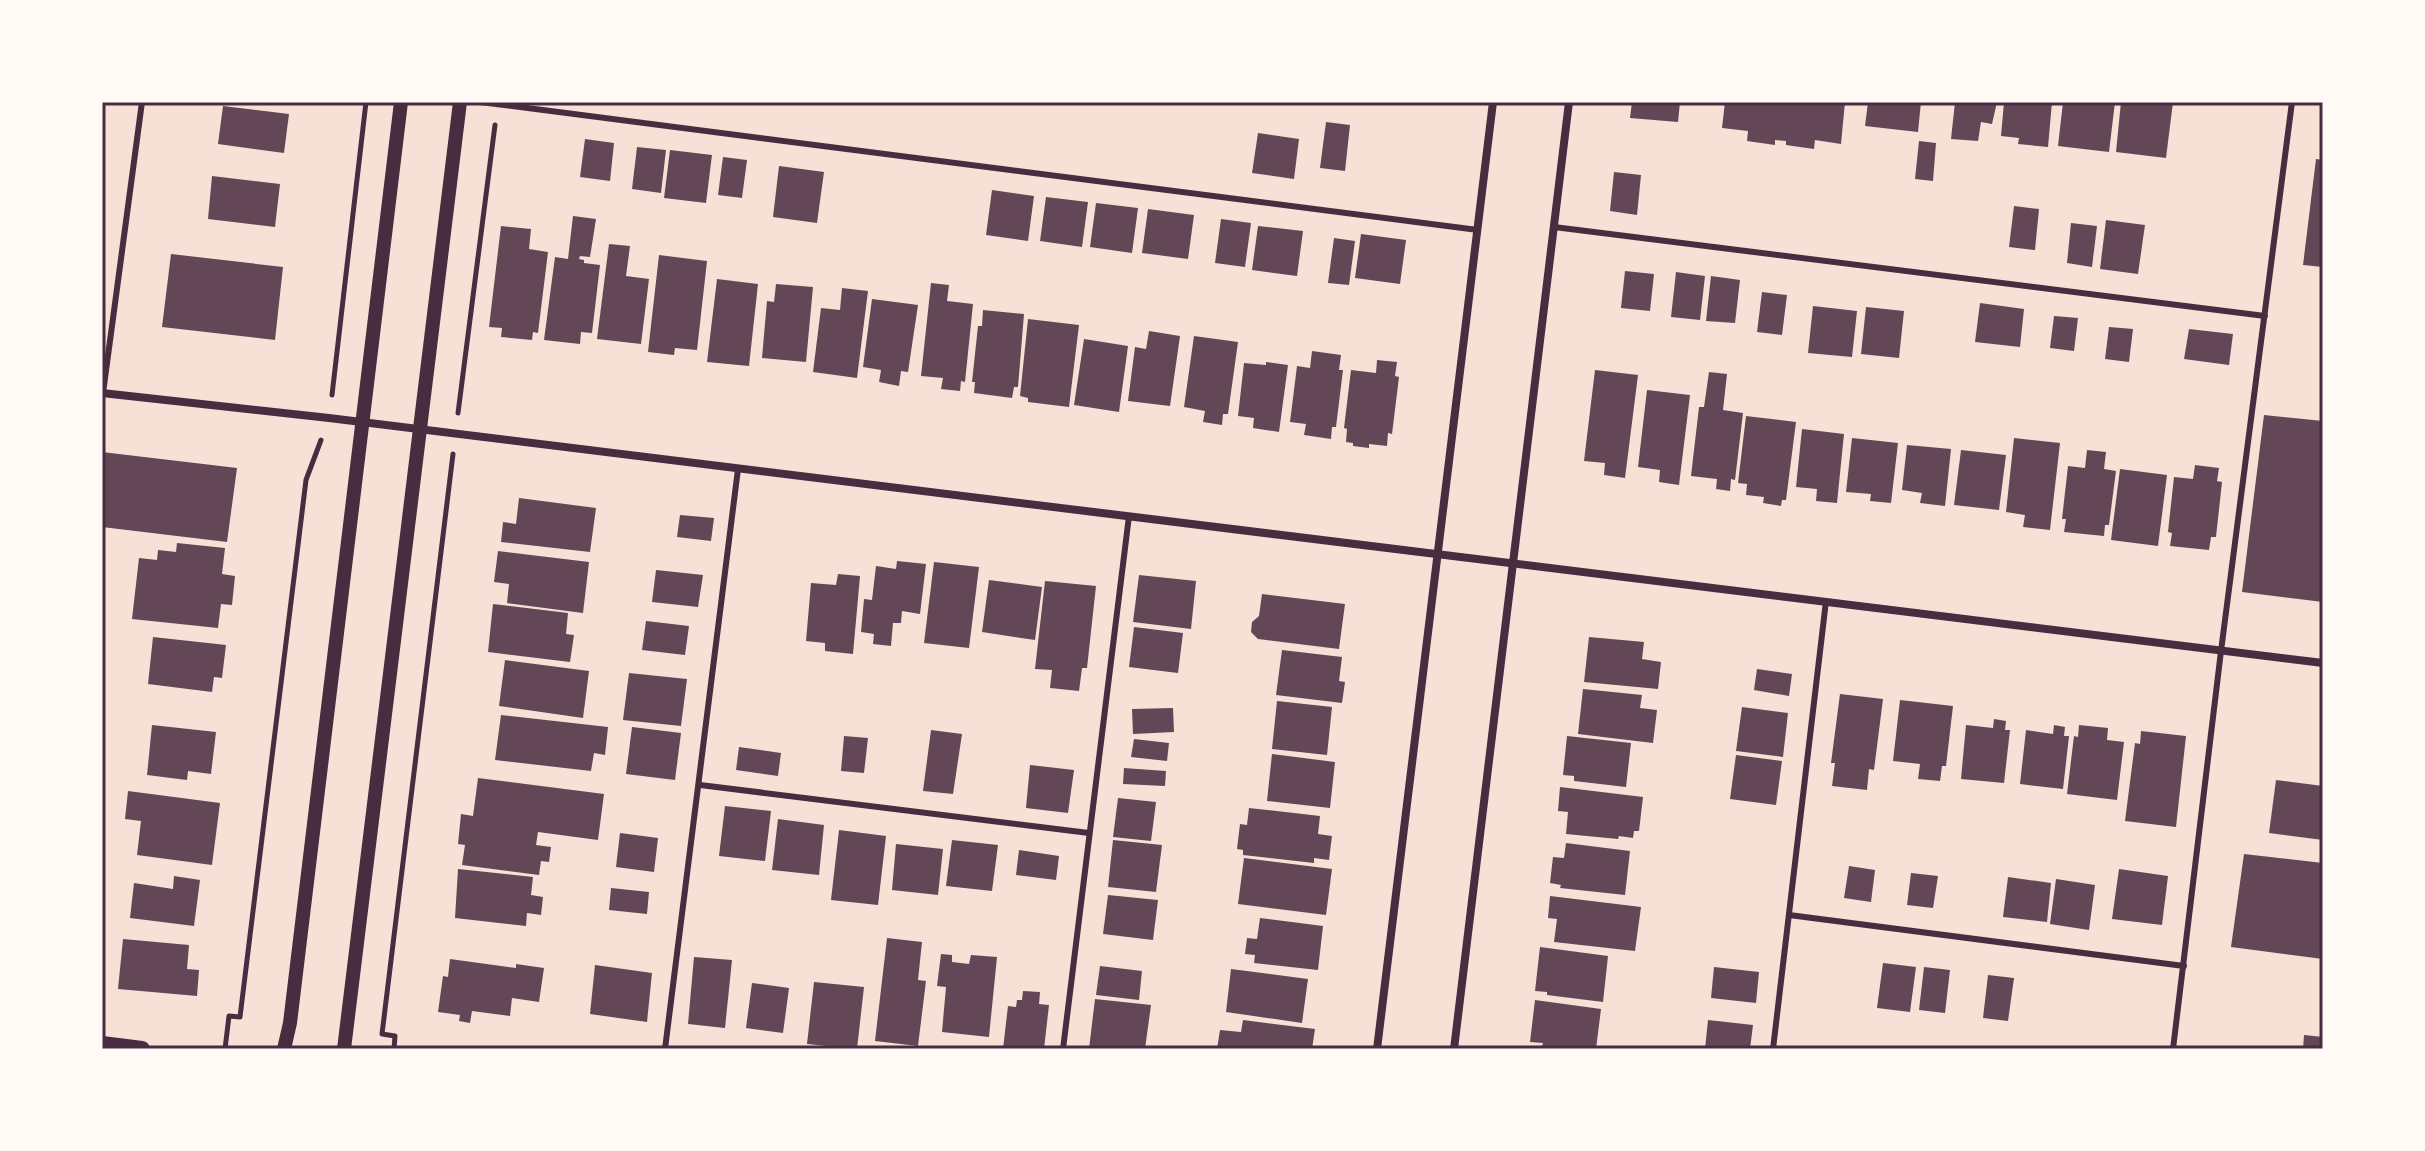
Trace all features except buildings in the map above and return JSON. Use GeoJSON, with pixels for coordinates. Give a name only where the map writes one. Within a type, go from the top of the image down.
{"type":"FeatureCollection","features":[{"type":"Feature","properties":{"kind":"main road"},"geometry":{"type":"LineString","coordinates":[[102,1044],[142,1049]]}},
{"type":"Feature","properties":{"kind":"street"},"geometry":{"type":"LineString","coordinates":[[284,1049],[290,1023],[401,102]]}},
{"type":"Feature","properties":{"kind":"street"},"geometry":{"type":"LineString","coordinates":[[344,1049],[460,102]]}},
{"type":"Feature","properties":{"kind":"street"},"geometry":{"type":"LineString","coordinates":[[1377,1049],[1493,102]]}},
{"type":"Feature","properties":{"kind":"street"},"geometry":{"type":"LineString","coordinates":[[1454,1049],[1569,102]]}},
{"type":"Feature","properties":{"kind":"street"},"geometry":{"type":"LineString","coordinates":[[103,393],[420,429],[2323,663]]}},
{"type":"Feature","properties":{"kind":"lane"},"geometry":{"type":"LineString","coordinates":[[103,393],[142,102]]}},
{"type":"Feature","properties":{"kind":"lane"},"geometry":{"type":"LineString","coordinates":[[480,102],[1478,230]]}},
{"type":"Feature","properties":{"kind":"lane"},"geometry":{"type":"LineString","coordinates":[[2173,1049],[2292,102]]}},
{"type":"Feature","properties":{"kind":"lane"},"geometry":{"type":"LineString","coordinates":[[1554,227],[2265,316]]}},
{"type":"Feature","properties":{"kind":"lane"},"geometry":{"type":"LineString","coordinates":[[665,1049],[738,469]]}},
{"type":"Feature","properties":{"kind":"lane"},"geometry":{"type":"LineString","coordinates":[[1063,1049],[1129,516]]}},
{"type":"Feature","properties":{"kind":"lane"},"geometry":{"type":"LineString","coordinates":[[1773,1049],[1826,601]]}},
{"type":"Feature","properties":{"kind":"lane"},"geometry":{"type":"LineString","coordinates":[[700,785],[1089,833]]}},
{"type":"Feature","properties":{"kind":"lane"},"geometry":{"type":"LineString","coordinates":[[1789,915],[2184,966]]}},
{"type":"Feature","properties":{"kind":"path"},"geometry":{"type":"LineString","coordinates":[[225,1049],[229,1016],[240,1017],[306,480],[329,418],[366,102]]}},
{"type":"Feature","properties":{"kind":"path"},"geometry":{"type":"LineString","coordinates":[[394,1049],[395,1036],[382,1034],[497,104]]}}]}
